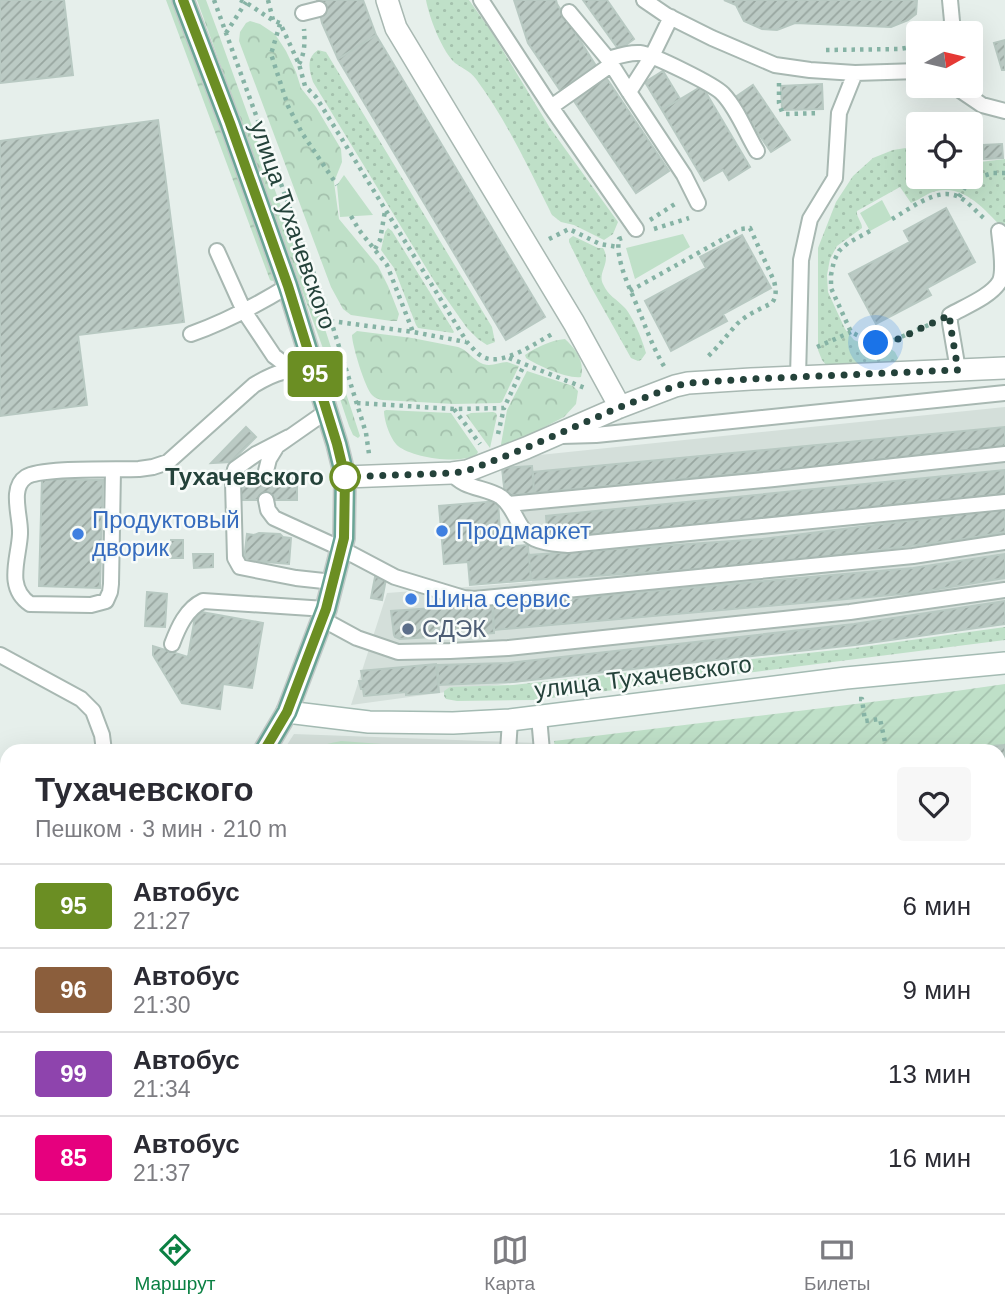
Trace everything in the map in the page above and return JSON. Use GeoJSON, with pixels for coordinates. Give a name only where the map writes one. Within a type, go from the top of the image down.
{"type":"FeatureCollection","features":[{"type":"Feature","properties":{"kind":"main road","name":"улица Тухачевского"},"geometry":{"type":"LineString","coordinates":[[183,0],[235,135],[288,286],[345,477],[342,549],[324,614],[287,712],[268,744]]}},
{"type":"Feature","properties":{"kind":"street"},"geometry":{"type":"LineString","coordinates":[[387,0],[396,28],[574,323],[616,401]]}},
{"type":"Feature","properties":{"kind":"street"},"geometry":{"type":"LineString","coordinates":[[345,477],[467,471],[553,436],[616,401],[688,383],[1005,368]]}},
{"type":"Feature","properties":{"kind":"street","name":"улица Тухачевского"},"geometry":{"type":"LineString","coordinates":[[287,712],[369,722],[453,723],[510,720],[846,678],[1005,663]]}},
{"type":"Feature","properties":{"kind":"lane"},"geometry":{"type":"LineString","coordinates":[[644,0],[712,38],[778,65],[855,73],[906,71]]}},
{"type":"Feature","properties":{"kind":"lane"},"geometry":{"type":"LineString","coordinates":[[950,0],[952,21]]}},
{"type":"Feature","properties":{"kind":"lane"},"geometry":{"type":"LineString","coordinates":[[484,2],[551,107],[643,230]]}},
{"type":"Feature","properties":{"kind":"lane"},"geometry":{"type":"LineString","coordinates":[[303,13],[318,9]]}},
{"type":"Feature","properties":{"kind":"lane"},"geometry":{"type":"LineString","coordinates":[[569,12],[610,62],[696,197]]}},
{"type":"Feature","properties":{"kind":"lane"},"geometry":{"type":"LineString","coordinates":[[629,92],[652,56],[671,17]]}},
{"type":"Feature","properties":{"kind":"lane"},"geometry":{"type":"LineString","coordinates":[[551,107],[610,62],[624,54],[641,53],[720,91],[731,105],[757,152]]}},
{"type":"Feature","properties":{"kind":"lane"},"geometry":{"type":"LineString","coordinates":[[798,377],[801,260],[810,219],[835,178],[839,113],[855,73]]}},
{"type":"Feature","properties":{"kind":"lane"},"geometry":{"type":"LineString","coordinates":[[972,98],[982,105],[1005,111]]}},
{"type":"Feature","properties":{"kind":"lane"},"geometry":{"type":"LineString","coordinates":[[958,370],[950,315],[984,296],[999,281],[1002,270],[999,231]]}},
{"type":"Feature","properties":{"kind":"lane"},"geometry":{"type":"LineString","coordinates":[[217,251],[244,311],[274,356],[291,369]]}},
{"type":"Feature","properties":{"kind":"lane"},"geometry":{"type":"LineString","coordinates":[[191,334],[212,327],[288,286]]}},
{"type":"Feature","properties":{"kind":"lane"},"geometry":{"type":"LineString","coordinates":[[113,470],[111,584],[106,601],[91,606],[30,604],[22,598],[16,583],[15,565],[20,534],[17,498],[24,478],[43,471],[139,469],[168,462],[254,385],[269,376],[291,369],[314,370]]}},
{"type":"Feature","properties":{"kind":"lane"},"geometry":{"type":"LineString","coordinates":[[553,436],[596,435],[1005,393]]}},
{"type":"Feature","properties":{"kind":"lane"},"geometry":{"type":"LineString","coordinates":[[327,411],[235,469],[235,558],[240,567],[333,582]]}},
{"type":"Feature","properties":{"kind":"lane"},"geometry":{"type":"LineString","coordinates":[[266,471],[269,459],[289,436]]}},
{"type":"Feature","properties":{"kind":"lane"},"geometry":{"type":"LineString","coordinates":[[508,504],[1005,454]]}},
{"type":"Feature","properties":{"kind":"lane"},"geometry":{"type":"LineString","coordinates":[[452,473],[459,481],[500,496],[508,504],[523,530],[535,539],[545,543],[568,545],[1005,502]]}},
{"type":"Feature","properties":{"kind":"lane"},"geometry":{"type":"LineString","coordinates":[[266,500],[268,510],[274,518],[395,577],[474,599],[914,556],[1005,542]]}},
{"type":"Feature","properties":{"kind":"lane"},"geometry":{"type":"LineString","coordinates":[[523,530],[542,527]]}},
{"type":"Feature","properties":{"kind":"lane"},"geometry":{"type":"LineString","coordinates":[[172,644],[178,628],[194,605],[202,601],[324,614],[358,638],[398,652],[508,648],[850,612],[1005,590]]}},
{"type":"Feature","properties":{"kind":"lane"},"geometry":{"type":"LineString","coordinates":[[0,655],[81,699],[93,711],[103,744]]}},
{"type":"Feature","properties":{"kind":"lane"},"geometry":{"type":"LineString","coordinates":[[539,717],[541,744]]}},
{"type":"Feature","properties":{"kind":"lane"},"geometry":{"type":"LineString","coordinates":[[509,744],[510,720]]}},
{"type":"Feature","properties":{"kind":"path"},"geometry":{"type":"LineString","coordinates":[[214,0],[331,321],[366,433],[373,475]]}},
{"type":"Feature","properties":{"kind":"path"},"geometry":{"type":"LineString","coordinates":[[268,0],[273,20]]}},
{"type":"Feature","properties":{"kind":"path"},"geometry":{"type":"LineString","coordinates":[[226,33],[243,1],[281,23],[299,64],[305,86],[316,97],[467,342],[484,358],[495,360],[508,357],[574,323]]}},
{"type":"Feature","properties":{"kind":"path"},"geometry":{"type":"LineString","coordinates":[[281,23],[271,54],[288,106],[302,134],[337,185]]}},
{"type":"Feature","properties":{"kind":"path"},"geometry":{"type":"LineString","coordinates":[[813,50],[906,47]]}},
{"type":"Feature","properties":{"kind":"path"},"geometry":{"type":"LineString","coordinates":[[778,65],[779,103],[782,112],[839,113]]}},
{"type":"Feature","properties":{"kind":"path"},"geometry":{"type":"LineString","coordinates":[[983,175],[1005,173]]}},
{"type":"Feature","properties":{"kind":"path"},"geometry":{"type":"LineString","coordinates":[[959,197],[964,189]]}},
{"type":"Feature","properties":{"kind":"path"},"geometry":{"type":"LineString","coordinates":[[892,219],[935,196],[947,195],[959,197],[999,231]]}},
{"type":"Feature","properties":{"kind":"path"},"geometry":{"type":"LineString","coordinates":[[643,230],[696,197]]}},
{"type":"Feature","properties":{"kind":"path"},"geometry":{"type":"LineString","coordinates":[[375,249],[380,240],[386,210]]}},
{"type":"Feature","properties":{"kind":"path"},"geometry":{"type":"LineString","coordinates":[[351,216],[390,272],[413,331]]}},
{"type":"Feature","properties":{"kind":"path"},"geometry":{"type":"LineString","coordinates":[[643,230],[688,220]]}},
{"type":"Feature","properties":{"kind":"path"},"geometry":{"type":"LineString","coordinates":[[630,292],[741,229],[750,228],[774,281],[775,299],[744,318],[707,358],[694,363]]}},
{"type":"Feature","properties":{"kind":"path"},"geometry":{"type":"LineString","coordinates":[[548,240],[569,229],[600,244],[618,247]]}},
{"type":"Feature","properties":{"kind":"path"},"geometry":{"type":"LineString","coordinates":[[870,231],[839,251],[831,275],[831,288],[851,332],[885,345],[950,315]]}},
{"type":"Feature","properties":{"kind":"path"},"geometry":{"type":"LineString","coordinates":[[621,238],[618,247],[630,292],[653,347],[669,375]]}},
{"type":"Feature","properties":{"kind":"path"},"geometry":{"type":"LineString","coordinates":[[331,321],[413,331],[467,342]]}},
{"type":"Feature","properties":{"kind":"path"},"geometry":{"type":"LineString","coordinates":[[820,346],[851,332]]}},
{"type":"Feature","properties":{"kind":"path"},"geometry":{"type":"LineString","coordinates":[[508,357],[616,401]]}},
{"type":"Feature","properties":{"kind":"path"},"geometry":{"type":"LineString","coordinates":[[357,403],[454,409],[503,408],[524,365]]}},
{"type":"Feature","properties":{"kind":"path"},"geometry":{"type":"LineString","coordinates":[[454,409],[483,448],[496,459]]}},
{"type":"Feature","properties":{"kind":"path"},"geometry":{"type":"LineString","coordinates":[[850,701],[862,699],[865,722],[880,719],[885,744]]}},
{"type":"Feature","properties":{"kind":"shaded area"},"geometry":{"type":"Polygon","coordinates":[[[1005,407],[1005,623],[351,705],[387,593],[532,582],[529,543],[504,496],[501,459],[1005,407]]]}},
{"type":"Feature","properties":{"kind":"shaded area"},"geometry":{"type":"Polygon","coordinates":[[[294,734],[538,744],[288,744],[294,734]]]}},
{"type":"Feature","properties":{"kind":"green space"},"geometry":{"type":"Polygon","coordinates":[[[166,0],[173,0],[275,280],[270,280],[166,0]]]}},
{"type":"Feature","properties":{"kind":"green space"},"geometry":{"type":"Polygon","coordinates":[[[197,0],[206,0],[219,35],[324,326],[360,436],[358,438],[353,435],[349,426],[197,0]]]}},
{"type":"Feature","properties":{"kind":"green space"},"geometry":{"type":"Polygon","coordinates":[[[426,0],[469,0],[550,128],[618,222],[613,234],[604,240],[574,225],[561,222],[552,215],[498,111],[474,76],[455,63],[445,50],[426,0]]]}},
{"type":"Feature","properties":{"kind":"green space"},"geometry":{"type":"Polygon","coordinates":[[[250,21],[275,34],[286,51],[301,88],[316,107],[341,149],[342,162],[334,182],[339,219],[378,266],[399,314],[397,321],[351,315],[343,309],[331,287],[239,41],[240,32],[250,21]]]}},
{"type":"Feature","properties":{"kind":"green space"},"geometry":{"type":"Polygon","coordinates":[[[318,50],[326,52],[492,327],[495,342],[487,345],[478,339],[436,284],[313,82],[310,60],[318,50]]]}},
{"type":"Feature","properties":{"kind":"green space"},"geometry":{"type":"Polygon","coordinates":[[[906,148],[906,189],[983,189],[983,162],[1005,159],[1005,230],[975,201],[947,190],[933,192],[911,203],[900,187],[857,211],[862,228],[837,246],[830,259],[828,292],[845,329],[854,340],[874,348],[891,349],[898,358],[894,365],[827,366],[818,350],[818,248],[836,202],[853,176],[873,158],[906,148]]]}},
{"type":"Feature","properties":{"kind":"green space"},"geometry":{"type":"Polygon","coordinates":[[[344,175],[373,215],[340,217],[337,185],[344,175]]]}},
{"type":"Feature","properties":{"kind":"green space"},"geometry":{"type":"Polygon","coordinates":[[[882,200],[892,219],[870,231],[860,213],[882,200]]]}},
{"type":"Feature","properties":{"kind":"green space"},"geometry":{"type":"Polygon","coordinates":[[[388,228],[453,333],[418,328],[416,325],[394,268],[381,250],[388,228]]]}},
{"type":"Feature","properties":{"kind":"green space"},"geometry":{"type":"Polygon","coordinates":[[[683,234],[690,247],[635,279],[626,248],[683,234]]]}},
{"type":"Feature","properties":{"kind":"green space"},"geometry":{"type":"Polygon","coordinates":[[[573,236],[603,248],[606,258],[603,284],[625,308],[634,323],[646,353],[641,360],[631,358],[590,285],[569,242],[573,236]]]}},
{"type":"Feature","properties":{"kind":"green space"},"geometry":{"type":"Polygon","coordinates":[[[357,331],[458,347],[486,365],[507,362],[519,366],[500,403],[454,404],[382,400],[369,391],[356,357],[352,335],[357,331]]]}},
{"type":"Feature","properties":{"kind":"green space"},"geometry":{"type":"Polygon","coordinates":[[[565,339],[579,356],[581,377],[561,374],[526,358],[525,355],[539,347],[565,339]]]}},
{"type":"Feature","properties":{"kind":"green space"},"geometry":{"type":"Polygon","coordinates":[[[527,371],[573,386],[578,391],[576,404],[564,417],[500,450],[507,410],[527,371]]]}},
{"type":"Feature","properties":{"kind":"green space"},"geometry":{"type":"Polygon","coordinates":[[[386,410],[451,413],[478,452],[460,459],[437,459],[405,450],[395,443],[390,434],[384,415],[386,410]]]}},
{"type":"Feature","properties":{"kind":"green space"},"geometry":{"type":"Polygon","coordinates":[[[493,412],[497,416],[490,448],[466,415],[493,412]]]}},
{"type":"Feature","properties":{"kind":"green space"},"geometry":{"type":"Polygon","coordinates":[[[1005,627],[1005,640],[536,700],[457,701],[444,696],[444,691],[450,687],[513,685],[854,648],[1005,627]]]}},
{"type":"Feature","properties":{"kind":"green space"},"geometry":{"type":"Polygon","coordinates":[[[1005,684],[1005,744],[554,744],[554,741],[1005,684]]]}},
{"type":"Feature","properties":{"kind":"green space"},"geometry":{"type":"Polygon","coordinates":[[[341,741],[382,744],[329,744],[341,741]]]}},
{"type":"Feature","properties":{"kind":"building"},"geometry":{"type":"Polygon","coordinates":[[[0,0],[64,0],[73,75],[0,83],[0,0]]]}},
{"type":"Feature","properties":{"kind":"building"},"geometry":{"type":"Polygon","coordinates":[[[317,0],[363,0],[376,35],[338,59],[322,23],[317,0]]]}},
{"type":"Feature","properties":{"kind":"building"},"geometry":{"type":"Polygon","coordinates":[[[514,0],[556,0],[598,69],[562,93],[528,43],[514,0]]]}},
{"type":"Feature","properties":{"kind":"building"},"geometry":{"type":"Polygon","coordinates":[[[583,0],[607,0],[634,39],[619,50],[583,0]]]}},
{"type":"Feature","properties":{"kind":"building"},"geometry":{"type":"Polygon","coordinates":[[[724,0],[917,0],[916,14],[891,27],[795,23],[777,30],[762,29],[744,21],[736,5],[724,0]]]}},
{"type":"Feature","properties":{"kind":"building"},"geometry":{"type":"Polygon","coordinates":[[[376,35],[545,317],[506,340],[338,59],[376,35]]]}},
{"type":"Feature","properties":{"kind":"building"},"geometry":{"type":"Polygon","coordinates":[[[1005,40],[1005,70],[1002,70],[994,43],[1005,40]]]}},
{"type":"Feature","properties":{"kind":"building"},"geometry":{"type":"Polygon","coordinates":[[[663,71],[680,99],[662,110],[645,82],[663,71]]]}},
{"type":"Feature","properties":{"kind":"building"},"geometry":{"type":"Polygon","coordinates":[[[605,76],[669,171],[636,193],[572,98],[605,76]]]}},
{"type":"Feature","properties":{"kind":"building"},"geometry":{"type":"Polygon","coordinates":[[[822,84],[823,109],[782,110],[781,86],[822,84]]]}},
{"type":"Feature","properties":{"kind":"building"},"geometry":{"type":"Polygon","coordinates":[[[753,85],[790,140],[771,152],[734,98],[753,85]]]}},
{"type":"Feature","properties":{"kind":"building"},"geometry":{"type":"Polygon","coordinates":[[[702,86],[750,167],[729,180],[723,170],[704,181],[662,110],[702,86]]]}},
{"type":"Feature","properties":{"kind":"building"},"geometry":{"type":"Polygon","coordinates":[[[158,120],[184,322],[78,335],[87,405],[0,416],[0,141],[158,120]]]}},
{"type":"Feature","properties":{"kind":"building"},"geometry":{"type":"Polygon","coordinates":[[[1002,144],[1003,158],[984,159],[983,145],[1002,144]]]}},
{"type":"Feature","properties":{"kind":"building"},"geometry":{"type":"Polygon","coordinates":[[[946,208],[975,262],[927,288],[931,295],[876,324],[849,274],[910,242],[904,231],[946,208]]]}},
{"type":"Feature","properties":{"kind":"building"},"geometry":{"type":"Polygon","coordinates":[[[742,235],[771,288],[723,314],[727,321],[671,351],[645,301],[706,268],[700,257],[742,235]]]}},
{"type":"Feature","properties":{"kind":"building"},"geometry":{"type":"Polygon","coordinates":[[[246,427],[256,437],[231,462],[211,463],[246,427]]]}},
{"type":"Feature","properties":{"kind":"building"},"geometry":{"type":"Polygon","coordinates":[[[1005,427],[1005,449],[534,493],[533,472],[1005,427]]]}},
{"type":"Feature","properties":{"kind":"building"},"geometry":{"type":"Polygon","coordinates":[[[532,466],[534,493],[505,496],[502,468],[532,466]]]}},
{"type":"Feature","properties":{"kind":"building"},"geometry":{"type":"Polygon","coordinates":[[[1005,470],[1005,494],[548,540],[546,516],[1005,470]]]}},
{"type":"Feature","properties":{"kind":"building"},"geometry":{"type":"Polygon","coordinates":[[[240,471],[297,472],[297,500],[240,500],[240,471]]]}},
{"type":"Feature","properties":{"kind":"building"},"geometry":{"type":"Polygon","coordinates":[[[42,479],[103,480],[100,588],[39,586],[42,479]]]}},
{"type":"Feature","properties":{"kind":"building"},"geometry":{"type":"Polygon","coordinates":[[[498,501],[501,547],[528,545],[531,580],[470,585],[468,562],[444,564],[439,506],[498,501]]]}},
{"type":"Feature","properties":{"kind":"building"},"geometry":{"type":"Polygon","coordinates":[[[1005,509],[1005,532],[964,539],[764,565],[531,580],[529,555],[762,539],[1005,509]]]}},
{"type":"Feature","properties":{"kind":"building"},"geometry":{"type":"Polygon","coordinates":[[[247,534],[280,534],[291,538],[289,564],[244,560],[247,534]]]}},
{"type":"Feature","properties":{"kind":"building"},"geometry":{"type":"Polygon","coordinates":[[[171,540],[183,540],[183,558],[170,558],[171,540]]]}},
{"type":"Feature","properties":{"kind":"building"},"geometry":{"type":"Polygon","coordinates":[[[193,554],[213,554],[213,567],[194,568],[193,554]]]}},
{"type":"Feature","properties":{"kind":"building"},"geometry":{"type":"Polygon","coordinates":[[[1005,554],[1005,578],[914,593],[494,630],[493,605],[913,568],[1005,554]]]}},
{"type":"Feature","properties":{"kind":"building"},"geometry":{"type":"Polygon","coordinates":[[[375,577],[386,579],[382,600],[371,598],[375,577]]]}},
{"type":"Feature","properties":{"kind":"building"},"geometry":{"type":"Polygon","coordinates":[[[147,592],[167,594],[165,627],[145,626],[147,592]]]}},
{"type":"Feature","properties":{"kind":"building"},"geometry":{"type":"Polygon","coordinates":[[[1005,601],[1005,624],[855,645],[513,682],[439,685],[437,665],[508,663],[854,624],[1005,601]]]}},
{"type":"Feature","properties":{"kind":"building"},"geometry":{"type":"Polygon","coordinates":[[[492,604],[494,633],[400,639],[394,635],[391,611],[492,604]]]}},
{"type":"Feature","properties":{"kind":"building"},"geometry":{"type":"Polygon","coordinates":[[[196,611],[263,623],[252,688],[223,684],[220,709],[182,703],[153,655],[153,646],[188,657],[196,611]]]}},
{"type":"Feature","properties":{"kind":"building"},"geometry":{"type":"Polygon","coordinates":[[[436,664],[439,692],[364,696],[361,689],[361,671],[436,664]]]}},
{"type":"Feature","properties":{"kind":"bus line","name":"95"},"geometry":{"type":"LineString","coordinates":[[183,0],[288,286],[345,477],[344,538],[326,609],[287,712],[268,744]]}},
{"type":"Feature","properties":{"kind":"place","name":"Тухачевского"},"geometry":{"type":"Point","coordinates":[345,477]}},
{"type":"Feature","properties":{"kind":"place","name":"Продмаркет"},"geometry":{"type":"Point","coordinates":[442,531]}},
{"type":"Feature","properties":{"kind":"place","name":"Продуктовый дворик"},"geometry":{"type":"Point","coordinates":[78,534]}},
{"type":"Feature","properties":{"kind":"place","name":"Шина сервис"},"geometry":{"type":"Point","coordinates":[411,599]}},
{"type":"Feature","properties":{"kind":"place","name":"СДЭК"},"geometry":{"type":"Point","coordinates":[408,629]}},
{"type":"Feature","properties":{"kind":"route"},"geometry":{"type":"LineString","coordinates":[[345,477],[467,471],[620,407],[688,383],[958,370],[950,315],[885,345],[876,343]]}}]}
